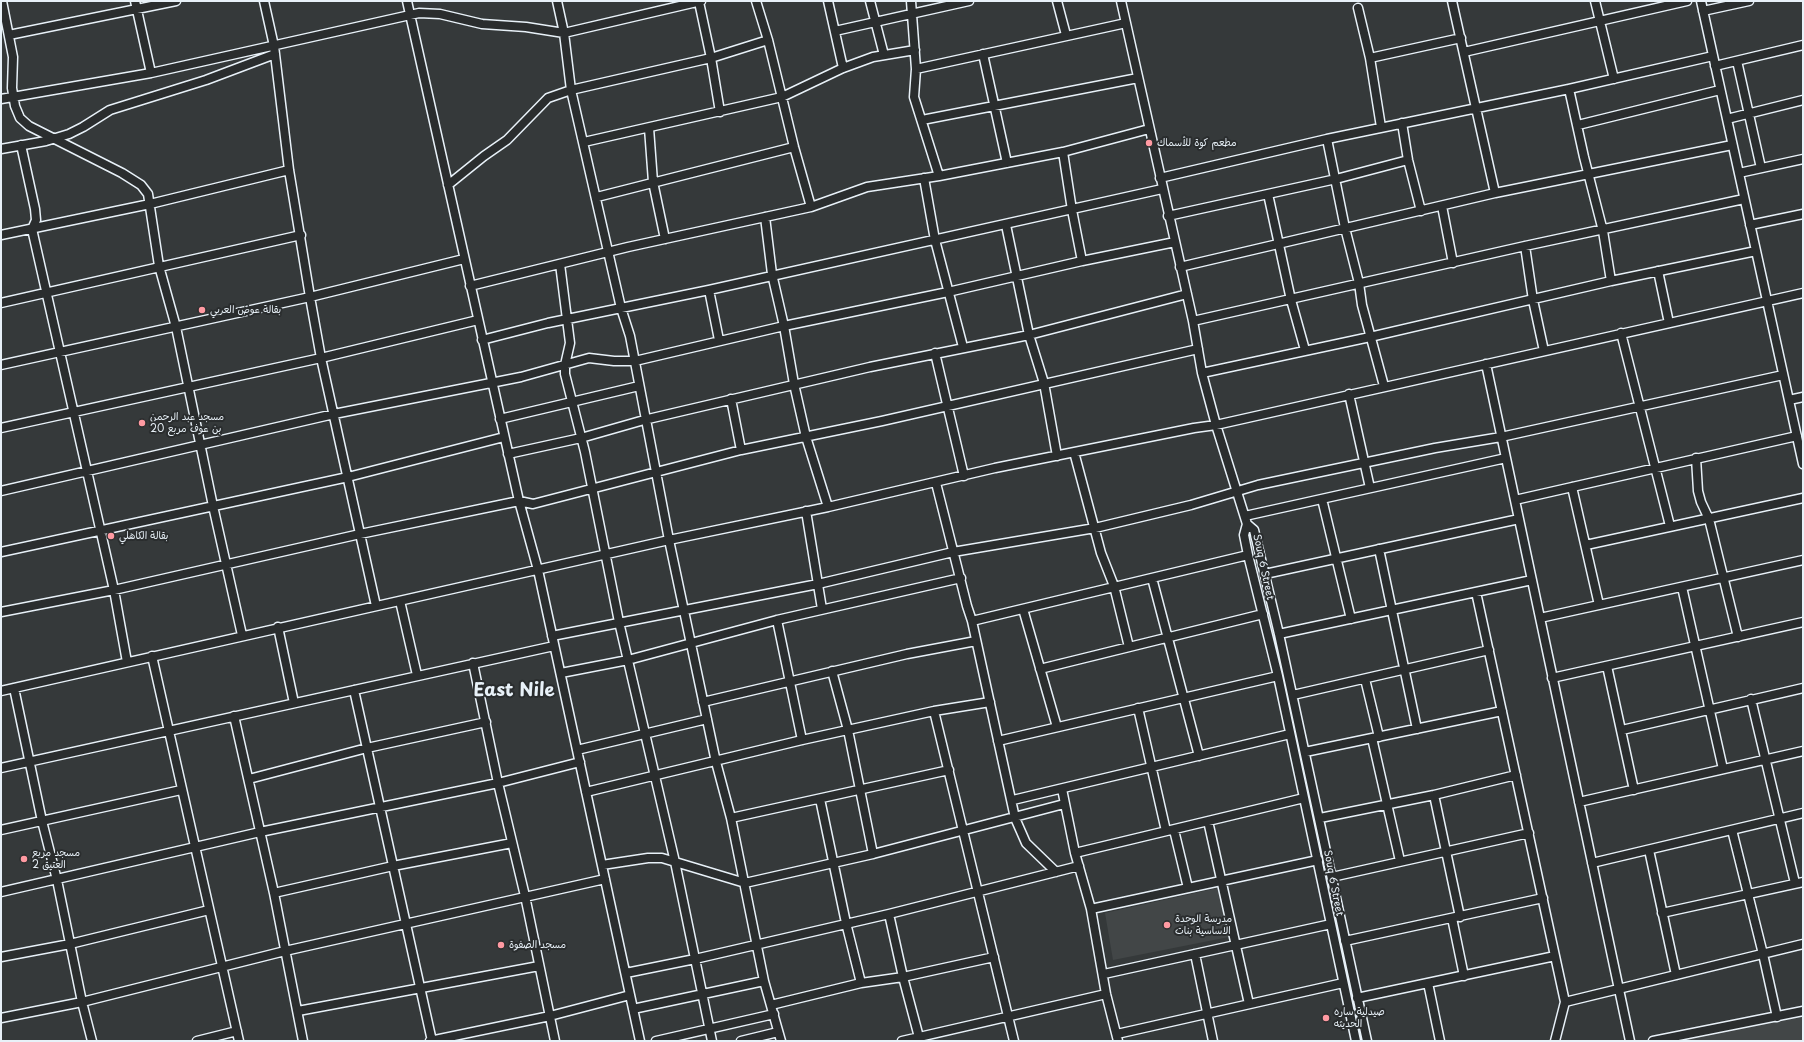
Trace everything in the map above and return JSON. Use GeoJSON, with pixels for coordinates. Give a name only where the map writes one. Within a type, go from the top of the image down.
{"type":"FeatureCollection","features":[{"type":"Feature","properties":{"kind":"street"},"geometry":{"type":"LineString","coordinates":[[2,1],[13,64],[13,96],[17,113],[23,122],[141,185],[148,194],[159,266],[176,326],[213,506],[242,635]]}},
{"type":"Feature","properties":{"kind":"street"},"geometry":{"type":"LineString","coordinates":[[9,35],[136,5],[176,1]]}},
{"type":"Feature","properties":{"kind":"street"},"geometry":{"type":"LineString","coordinates":[[264,1],[275,50],[289,170],[321,358],[376,606]]}},
{"type":"Feature","properties":{"kind":"street"},"geometry":{"type":"LineString","coordinates":[[407,1],[518,501],[538,570],[640,1041]]}},
{"type":"Feature","properties":{"kind":"street"},"geometry":{"type":"LineString","coordinates":[[557,1],[564,32],[571,90],[597,197],[621,308],[635,361],[644,420],[692,642],[703,702],[716,762],[731,818],[764,981],[781,1041]]}},
{"type":"Feature","properties":{"kind":"street"},"geometry":{"type":"LineString","coordinates":[[1,99],[275,50],[423,12],[434,13],[482,24],[526,27],[564,32],[700,1],[720,112]]}},
{"type":"Feature","properties":{"kind":"street"},"geometry":{"type":"LineString","coordinates":[[756,1],[768,40],[794,147],[811,207]]}},
{"type":"Feature","properties":{"kind":"street"},"geometry":{"type":"LineString","coordinates":[[828,1],[843,68]]}},
{"type":"Feature","properties":{"kind":"street"},"geometry":{"type":"LineString","coordinates":[[870,1],[884,55]]}},
{"type":"Feature","properties":{"kind":"street"},"geometry":{"type":"LineString","coordinates":[[911,1],[916,69],[914,97],[939,176]]}},
{"type":"Feature","properties":{"kind":"street"},"geometry":{"type":"LineString","coordinates":[[835,31],[969,1]]}},
{"type":"Feature","properties":{"kind":"street"},"geometry":{"type":"LineString","coordinates":[[1057,1],[1066,35]]}},
{"type":"Feature","properties":{"kind":"street"},"geometry":{"type":"LineString","coordinates":[[1121,1],[1168,216],[1193,321],[1202,373],[1216,425],[1238,490],[1246,520],[1322,499],[1506,458]]}},
{"type":"Feature","properties":{"kind":"street"},"geometry":{"type":"LineString","coordinates":[[1452,1],[1495,193]]}},
{"type":"Feature","properties":{"kind":"street"},"geometry":{"type":"LineString","coordinates":[[1595,1],[1614,79]]}},
{"type":"Feature","properties":{"kind":"street"},"geometry":{"type":"LineString","coordinates":[[1464,52],[1687,1]]}},
{"type":"Feature","properties":{"kind":"street"},"geometry":{"type":"LineString","coordinates":[[1701,1],[1803,461]]}},
{"type":"Feature","properties":{"kind":"street"},"geometry":{"type":"LineString","coordinates":[[1703,11],[1749,1]]}},
{"type":"Feature","properties":{"kind":"street"},"geometry":{"type":"LineString","coordinates":[[136,5],[151,73]]}},
{"type":"Feature","properties":{"kind":"street"},"geometry":{"type":"LineString","coordinates":[[1358,8],[1370,58],[1381,127]]}},
{"type":"Feature","properties":{"kind":"street"},"geometry":{"type":"LineString","coordinates":[[916,69],[1126,23]]}},
{"type":"Feature","properties":{"kind":"street"},"geometry":{"type":"LineString","coordinates":[[1370,58],[1461,38]]}},
{"type":"Feature","properties":{"kind":"street"},"geometry":{"type":"LineString","coordinates":[[448,185],[484,156],[507,140],[545,100],[571,90],[711,58],[768,40]]}},
{"type":"Feature","properties":{"kind":"street"},"geometry":{"type":"LineString","coordinates":[[1715,66],[1803,45]]}},
{"type":"Feature","properties":{"kind":"street"},"geometry":{"type":"LineString","coordinates":[[1,149],[55,138],[83,127],[110,110],[202,82],[275,50]]}},
{"type":"Feature","properties":{"kind":"street"},"geometry":{"type":"LineString","coordinates":[[584,142],[782,97],[843,68],[884,55],[915,50]]}},
{"type":"Feature","properties":{"kind":"street"},"geometry":{"type":"LineString","coordinates":[[983,54],[993,106],[1007,163]]}},
{"type":"Feature","properties":{"kind":"street"},"geometry":{"type":"LineString","coordinates":[[1160,178],[1381,127],[1476,109],[1713,56]]}},
{"type":"Feature","properties":{"kind":"street"},"geometry":{"type":"LineString","coordinates":[[1737,61],[1761,168]]}},
{"type":"Feature","properties":{"kind":"street"},"geometry":{"type":"LineString","coordinates":[[922,120],[1138,78]]}},
{"type":"Feature","properties":{"kind":"street"},"geometry":{"type":"LineString","coordinates":[[1569,89],[1602,230],[1612,281]]}},
{"type":"Feature","properties":{"kind":"street"},"geometry":{"type":"LineString","coordinates":[[1578,124],[1720,90]]}},
{"type":"Feature","properties":{"kind":"street"},"geometry":{"type":"LineString","coordinates":[[1727,119],[1803,100]]}},
{"type":"Feature","properties":{"kind":"street"},"geometry":{"type":"LineString","coordinates":[[1402,123],[1408,160],[1421,211]]}},
{"type":"Feature","properties":{"kind":"street"},"geometry":{"type":"LineString","coordinates":[[649,128],[653,182],[665,239]]}},
{"type":"Feature","properties":{"kind":"street"},"geometry":{"type":"LineString","coordinates":[[470,286],[665,239],[811,207],[867,187],[939,176],[1063,152],[1149,129]]}},
{"type":"Feature","properties":{"kind":"street"},"geometry":{"type":"LineString","coordinates":[[1327,139],[1345,228],[1359,283],[1361,299],[1384,386]]}},
{"type":"Feature","properties":{"kind":"street"},"geometry":{"type":"LineString","coordinates":[[21,145],[36,216],[32,229],[72,412],[88,471],[114,590],[127,662]]}},
{"type":"Feature","properties":{"kind":"street"},"geometry":{"type":"LineString","coordinates":[[1180,266],[1495,193],[1732,145]]}},
{"type":"Feature","properties":{"kind":"street"},"geometry":{"type":"LineString","coordinates":[[597,197],[794,147]]}},
{"type":"Feature","properties":{"kind":"street"},"geometry":{"type":"LineString","coordinates":[[1063,152],[1082,261]]}},
{"type":"Feature","properties":{"kind":"street"},"geometry":{"type":"LineString","coordinates":[[1739,173],[1803,159]]}},
{"type":"Feature","properties":{"kind":"street"},"geometry":{"type":"LineString","coordinates":[[1168,216],[1336,179],[1408,160]]}},
{"type":"Feature","properties":{"kind":"street"},"geometry":{"type":"LineString","coordinates":[[1,235],[150,204],[289,170]]}},
{"type":"Feature","properties":{"kind":"street"},"geometry":{"type":"LineString","coordinates":[[924,178],[935,240],[963,347]]}},
{"type":"Feature","properties":{"kind":"street"},"geometry":{"type":"LineString","coordinates":[[482,340],[621,308],[709,290],[772,274],[1006,225],[1162,189]]}},
{"type":"Feature","properties":{"kind":"street"},"geometry":{"type":"LineString","coordinates":[[1268,194],[1277,244],[1305,350]]}},
{"type":"Feature","properties":{"kind":"street"},"geometry":{"type":"LineString","coordinates":[[1193,321],[1525,246],[1744,199]]}},
{"type":"Feature","properties":{"kind":"street"},"geometry":{"type":"LineString","coordinates":[[1442,206],[1453,263]]}},
{"type":"Feature","properties":{"kind":"street"},"geometry":{"type":"LineString","coordinates":[[1750,225],[1803,214]]}},
{"type":"Feature","properties":{"kind":"street"},"geometry":{"type":"LineString","coordinates":[[765,217],[772,274],[784,326],[794,384],[806,437],[828,507]]}},
{"type":"Feature","properties":{"kind":"street"},"geometry":{"type":"LineString","coordinates":[[1006,225],[1018,275],[1029,335],[1044,383],[1057,456]]}},
{"type":"Feature","properties":{"kind":"street"},"geometry":{"type":"LineString","coordinates":[[1,303],[301,235]]}},
{"type":"Feature","properties":{"kind":"street"},"geometry":{"type":"LineString","coordinates":[[1,491],[334,414],[492,383],[592,358],[614,361],[635,361],[719,340],[1175,242]]}},
{"type":"Feature","properties":{"kind":"street"},"geometry":{"type":"LineString","coordinates":[[1525,246],[1533,300],[1544,351]]}},
{"type":"Feature","properties":{"kind":"street"},"geometry":{"type":"LineString","coordinates":[[1202,373],[1370,337],[1612,281],[1756,251]]}},
{"type":"Feature","properties":{"kind":"street"},"geometry":{"type":"LineString","coordinates":[[1,365],[59,351],[310,297],[464,259]]}},
{"type":"Feature","properties":{"kind":"street"},"geometry":{"type":"LineString","coordinates":[[560,264],[570,344],[565,365],[565,374],[592,488],[619,622],[675,862],[712,1041]]}},
{"type":"Feature","properties":{"kind":"street"},"geometry":{"type":"LineString","coordinates":[[1658,271],[1669,323]]}},
{"type":"Feature","properties":{"kind":"street"},"geometry":{"type":"LineString","coordinates":[[709,290],[719,340]]}},
{"type":"Feature","properties":{"kind":"street"},"geometry":{"type":"LineString","coordinates":[[1,690],[669,540],[936,483],[995,468],[1186,429],[1216,425],[1803,293]]}},
{"type":"Feature","properties":{"kind":"street"},"geometry":{"type":"LineString","coordinates":[[508,454],[581,438],[644,420],[794,384],[963,347],[1029,335],[1187,294]]}},
{"type":"Feature","properties":{"kind":"street"},"geometry":{"type":"LineString","coordinates":[[1,428],[321,358],[478,320]]}},
{"type":"Feature","properties":{"kind":"street"},"geometry":{"type":"LineString","coordinates":[[1621,334],[1670,526]]}},
{"type":"Feature","properties":{"kind":"street"},"geometry":{"type":"LineString","coordinates":[[1,612],[114,590],[360,534],[518,501],[533,504],[655,471],[741,450],[806,437],[1198,349]]}},
{"type":"Feature","properties":{"kind":"street"},"geometry":{"type":"LineString","coordinates":[[935,353],[946,406],[964,476]]}},
{"type":"Feature","properties":{"kind":"street"},"geometry":{"type":"LineString","coordinates":[[1486,364],[1630,1041]]}},
{"type":"Feature","properties":{"kind":"street"},"geometry":{"type":"LineString","coordinates":[[552,636],[818,584],[953,552],[1095,528],[1191,505],[1238,490],[1435,448],[1501,437],[1783,375]]}},
{"type":"Feature","properties":{"kind":"street"},"geometry":{"type":"LineString","coordinates":[[500,419],[639,386]]}},
{"type":"Feature","properties":{"kind":"street"},"geometry":{"type":"LineString","coordinates":[[1349,394],[1370,488]]}},
{"type":"Feature","properties":{"kind":"street"},"geometry":{"type":"LineString","coordinates":[[1789,400],[1803,397]]}},
{"type":"Feature","properties":{"kind":"street"},"geometry":{"type":"LineString","coordinates":[[731,399],[741,450]]}},
{"type":"Feature","properties":{"kind":"street"},"geometry":{"type":"LineString","coordinates":[[1515,500],[1797,436]]}},
{"type":"Feature","properties":{"kind":"street"},"geometry":{"type":"LineString","coordinates":[[1,552],[348,477],[504,437]]}},
{"type":"Feature","properties":{"kind":"street"},"geometry":{"type":"LineString","coordinates":[[1074,452],[1101,553],[1114,586],[1129,647]]}},
{"type":"Feature","properties":{"kind":"street"},"geometry":{"type":"LineString","coordinates":[[1696,458],[1698,491],[1704,511],[1709,519],[1738,637]]}},
{"type":"Feature","properties":{"kind":"street"},"geometry":{"type":"LineString","coordinates":[[936,483],[972,621],[998,741],[1013,800],[1015,818],[1026,843],[1056,872]]}},
{"type":"Feature","properties":{"kind":"street"},"geometry":{"type":"LineString","coordinates":[[1572,487],[1599,605]]}},
{"type":"Feature","properties":{"kind":"street"},"geometry":{"type":"LineString","coordinates":[[1586,545],[1803,498]]}},
{"type":"Feature","properties":{"kind":"street"},"geometry":{"type":"LineString","coordinates":[[1322,499],[1351,619]]}},
{"type":"Feature","properties":{"kind":"street"},"geometry":{"type":"LineString","coordinates":[[806,511],[822,609]]}},
{"type":"Feature","properties":{"kind":"street"},"geometry":{"type":"LineString","coordinates":[[1265,574],[1519,519]]}},
{"type":"Feature","properties":{"kind":"street","name":"Souq 6 Street"},"geometry":{"type":"LineString","coordinates":[[1246,520],[1244,535],[1248,555],[1278,676],[1318,860],[1353,1039]]}},
{"type":"Feature","properties":{"kind":"street","name":"Souq 6 Street"},"geometry":{"type":"LineString","coordinates":[[1246,520],[1254,530],[1279,634],[1367,1041]]}},
{"type":"Feature","properties":{"kind":"street"},"geometry":{"type":"LineString","coordinates":[[1379,549],[1417,729]]}},
{"type":"Feature","properties":{"kind":"street"},"geometry":{"type":"LineString","coordinates":[[972,621],[1248,555]]}},
{"type":"Feature","properties":{"kind":"street"},"geometry":{"type":"LineString","coordinates":[[1540,618],[1803,560]]}},
{"type":"Feature","properties":{"kind":"street"},"geometry":{"type":"LineString","coordinates":[[560,673],[628,660],[776,620],[961,578]]}},
{"type":"Feature","properties":{"kind":"street"},"geometry":{"type":"LineString","coordinates":[[1152,578],[1169,637],[1199,756]]}},
{"type":"Feature","properties":{"kind":"street"},"geometry":{"type":"LineString","coordinates":[[1279,634],[1532,580]]}},
{"type":"Feature","properties":{"kind":"street"},"geometry":{"type":"LineString","coordinates":[[1682,587],[1723,769]]}},
{"type":"Feature","properties":{"kind":"street"},"geometry":{"type":"LineString","coordinates":[[1476,592],[1565,1002],[1555,1041]]}},
{"type":"Feature","properties":{"kind":"street"},"geometry":{"type":"LineString","coordinates":[[400,600],[417,675]]}},
{"type":"Feature","properties":{"kind":"street"},"geometry":{"type":"LineString","coordinates":[[1023,609],[1057,727]]}},
{"type":"Feature","properties":{"kind":"street"},"geometry":{"type":"LineString","coordinates":[[1040,669],[1263,614]]}},
{"type":"Feature","properties":{"kind":"street"},"geometry":{"type":"LineString","coordinates":[[776,620],[802,740]]}},
{"type":"Feature","properties":{"kind":"street"},"geometry":{"type":"LineString","coordinates":[[1552,678],[1803,622]]}},
{"type":"Feature","properties":{"kind":"street"},"geometry":{"type":"LineString","coordinates":[[278,627],[294,703]]}},
{"type":"Feature","properties":{"kind":"street"},"geometry":{"type":"LineString","coordinates":[[703,702],[907,654],[976,641]]}},
{"type":"Feature","properties":{"kind":"street"},"geometry":{"type":"LineString","coordinates":[[1,768],[554,646]]}},
{"type":"Feature","properties":{"kind":"street"},"geometry":{"type":"LineString","coordinates":[[1293,695],[1489,650]]}},
{"type":"Feature","properties":{"kind":"street"},"geometry":{"type":"LineString","coordinates":[[152,656],[170,730],[181,790],[239,1041]]}},
{"type":"Feature","properties":{"kind":"street"},"geometry":{"type":"LineString","coordinates":[[473,663],[498,782],[525,896],[555,1041]]}},
{"type":"Feature","properties":{"kind":"street"},"geometry":{"type":"LineString","coordinates":[[1607,666],[1634,790]]}},
{"type":"Feature","properties":{"kind":"street"},"geometry":{"type":"LineString","coordinates":[[832,671],[848,730],[873,854]]}},
{"type":"Feature","properties":{"kind":"street"},"geometry":{"type":"LineString","coordinates":[[998,741],[1278,676]]}},
{"type":"Feature","properties":{"kind":"street"},"geometry":{"type":"LineString","coordinates":[[1365,679],[1387,804],[1400,862]]}},
{"type":"Feature","properties":{"kind":"street"},"geometry":{"type":"LineString","coordinates":[[14,688],[42,821],[58,880],[82,1002],[92,1041]]}},
{"type":"Feature","properties":{"kind":"street"},"geometry":{"type":"LineString","coordinates":[[1622,730],[1803,688]]}},
{"type":"Feature","properties":{"kind":"street"},"geometry":{"type":"LineString","coordinates":[[354,690],[432,1041],[550,1016],[630,995]]}},
{"type":"Feature","properties":{"kind":"street"},"geometry":{"type":"LineString","coordinates":[[1662,913],[1799,882],[1779,819],[1752,699]]}},
{"type":"Feature","properties":{"kind":"street"},"geometry":{"type":"LineString","coordinates":[[586,792],[654,777],[802,740],[934,711],[990,702]]}},
{"type":"Feature","properties":{"kind":"street"},"geometry":{"type":"LineString","coordinates":[[1138,708],[1151,768],[1188,888]]}},
{"type":"Feature","properties":{"kind":"street"},"geometry":{"type":"LineString","coordinates":[[934,711],[980,892],[1014,1041]]}},
{"type":"Feature","properties":{"kind":"street"},"geometry":{"type":"LineString","coordinates":[[1305,752],[1502,711]]}},
{"type":"Feature","properties":{"kind":"street"},"geometry":{"type":"LineString","coordinates":[[234,716],[274,893],[303,1041]]}},
{"type":"Feature","properties":{"kind":"street"},"geometry":{"type":"LineString","coordinates":[[577,750],[707,718]]}},
{"type":"Feature","properties":{"kind":"street"},"geometry":{"type":"LineString","coordinates":[[249,779],[368,748],[486,722]]}},
{"type":"Feature","properties":{"kind":"street"},"geometry":{"type":"LineString","coordinates":[[1013,800],[1290,734]]}},
{"type":"Feature","properties":{"kind":"street"},"geometry":{"type":"LineString","coordinates":[[1579,802],[1803,751]]}},
{"type":"Feature","properties":{"kind":"street"},"geometry":{"type":"LineString","coordinates":[[1,892],[260,832],[498,782],[580,762]]}},
{"type":"Feature","properties":{"kind":"street"},"geometry":{"type":"LineString","coordinates":[[731,818],[820,800],[949,770]]}},
{"type":"Feature","properties":{"kind":"street"},"geometry":{"type":"LineString","coordinates":[[1320,818],[1434,795],[1516,775]]}},
{"type":"Feature","properties":{"kind":"street"},"geometry":{"type":"LineString","coordinates":[[1062,789],[1075,853],[1091,909],[1104,974],[1106,994],[1117,1037],[1207,1013],[1343,983]]}},
{"type":"Feature","properties":{"kind":"street"},"geometry":{"type":"LineString","coordinates":[[1,830],[181,790]]}},
{"type":"Feature","properties":{"kind":"street"},"geometry":{"type":"LineString","coordinates":[[1434,795],[1447,852],[1464,976]]}},
{"type":"Feature","properties":{"kind":"street"},"geometry":{"type":"LineString","coordinates":[[1075,853],[1304,798]]}},
{"type":"Feature","properties":{"kind":"street"},"geometry":{"type":"LineString","coordinates":[[820,800],[846,923],[861,983]]}},
{"type":"Feature","properties":{"kind":"street"},"geometry":{"type":"LineString","coordinates":[[602,865],[655,857],[745,883],[873,854],[1064,804]]}},
{"type":"Feature","properties":{"kind":"street"},"geometry":{"type":"LineString","coordinates":[[1592,863],[1803,813]]}},
{"type":"Feature","properties":{"kind":"street"},"geometry":{"type":"LineString","coordinates":[[1208,821],[1250,1004]]}},
{"type":"Feature","properties":{"kind":"street"},"geometry":{"type":"LineString","coordinates":[[1732,830],[1777,1017]]}},
{"type":"Feature","properties":{"kind":"street"},"geometry":{"type":"LineString","coordinates":[[1332,877],[1529,833]]}},
{"type":"Feature","properties":{"kind":"street"},"geometry":{"type":"LineString","coordinates":[[274,893],[393,866],[512,843]]}},
{"type":"Feature","properties":{"kind":"street"},"geometry":{"type":"LineString","coordinates":[[1649,850],[1676,975]]}},
{"type":"Feature","properties":{"kind":"street"},"geometry":{"type":"LineString","coordinates":[[1091,909],[1318,860]]}},
{"type":"Feature","properties":{"kind":"street"},"geometry":{"type":"LineString","coordinates":[[626,973],[695,959],[889,914],[1079,866]]}},
{"type":"Feature","properties":{"kind":"street"},"geometry":{"type":"LineString","coordinates":[[1,1018],[82,1002],[286,951],[605,879]]}},
{"type":"Feature","properties":{"kind":"street"},"geometry":{"type":"LineString","coordinates":[[1345,942],[1543,898]]}},
{"type":"Feature","properties":{"kind":"street"},"geometry":{"type":"LineString","coordinates":[[1,957],[70,944],[209,910]]}},
{"type":"Feature","properties":{"kind":"street"},"geometry":{"type":"LineString","coordinates":[[889,914],[903,977],[920,1039]]}},
{"type":"Feature","properties":{"kind":"street"},"geometry":{"type":"LineString","coordinates":[[1104,974],[1331,924]]}},
{"type":"Feature","properties":{"kind":"street"},"geometry":{"type":"LineString","coordinates":[[1565,1002],[1763,954],[1803,946]]}},
{"type":"Feature","properties":{"kind":"street"},"geometry":{"type":"LineString","coordinates":[[1195,954],[1213,1041]]}},
{"type":"Feature","properties":{"kind":"street"},"geometry":{"type":"LineString","coordinates":[[1357,998],[1555,956]]}},
{"type":"Feature","properties":{"kind":"street"},"geometry":{"type":"LineString","coordinates":[[771,1005],[861,983],[903,977],[994,957]]}},
{"type":"Feature","properties":{"kind":"street"},"geometry":{"type":"LineString","coordinates":[[298,1011],[539,966]]}},
{"type":"Feature","properties":{"kind":"street"},"geometry":{"type":"LineString","coordinates":[[633,1009],[764,981]]}},
{"type":"Feature","properties":{"kind":"street"},"geometry":{"type":"LineString","coordinates":[[1428,983],[1440,1041]]}},
{"type":"Feature","properties":{"kind":"street"},"geometry":{"type":"LineString","coordinates":[[902,1041],[920,1039],[1106,994]]}},
{"type":"Feature","properties":{"kind":"street"},"geometry":{"type":"LineString","coordinates":[[1652,1041],[1803,1011]]}},
{"type":"Feature","properties":{"kind":"street"},"geometry":{"type":"LineString","coordinates":[[656,1041],[774,1014]]}},
{"type":"Feature","properties":{"kind":"street"},"geometry":{"type":"LineString","coordinates":[[197,1041],[237,1031]]}},
{"type":"Feature","properties":{"kind":"street"},"geometry":{"type":"LineString","coordinates":[[741,1041],[778,1032]]}},
{"type":"Feature","properties":{"kind":"shaded area","name":"مدرسة الوحدة الاساسية بنات"},"geometry":{"type":"Polygon","coordinates":[[[1218,888],[1229,937],[1113,960],[1105,913],[1218,888]]]}},
{"type":"Feature","properties":{"kind":"shaded area"},"geometry":{"type":"Polygon","coordinates":[[[1803,1014],[1803,1041],[1669,1041],[1803,1014]]]}},
{"type":"Feature","properties":{"kind":"place","name":"مطعم كوة للأسماك"},"geometry":{"type":"Point","coordinates":[1149,143]}},
{"type":"Feature","properties":{"kind":"place","name":"بقالة عوض العربي"},"geometry":{"type":"Point","coordinates":[202,310]}},
{"type":"Feature","properties":{"kind":"place","name":"مسجد عبد الرحمن بن عوف مربع 20"},"geometry":{"type":"Point","coordinates":[142,423]}},
{"type":"Feature","properties":{"kind":"place","name":"بقالة الكاهلي"},"geometry":{"type":"Point","coordinates":[111,536]}},
{"type":"Feature","properties":{"kind":"place","name":"مسجد مربع 2 العتيق"},"geometry":{"type":"Point","coordinates":[24,859]}},
{"type":"Feature","properties":{"kind":"place","name":"مدرسة الوحدة الاساسية بنات"},"geometry":{"type":"Point","coordinates":[1167,925]}},
{"type":"Feature","properties":{"kind":"place","name":"مسجد الصفوة"},"geometry":{"type":"Point","coordinates":[501,945]}},
{"type":"Feature","properties":{"kind":"place","name":"صيدلية ساره الحديثه"},"geometry":{"type":"Point","coordinates":[1326,1018]}},
{"type":"Feature","properties":{"kind":"district","name":"East Nile"},"geometry":{"type":"Point","coordinates":[514,691]}}]}
